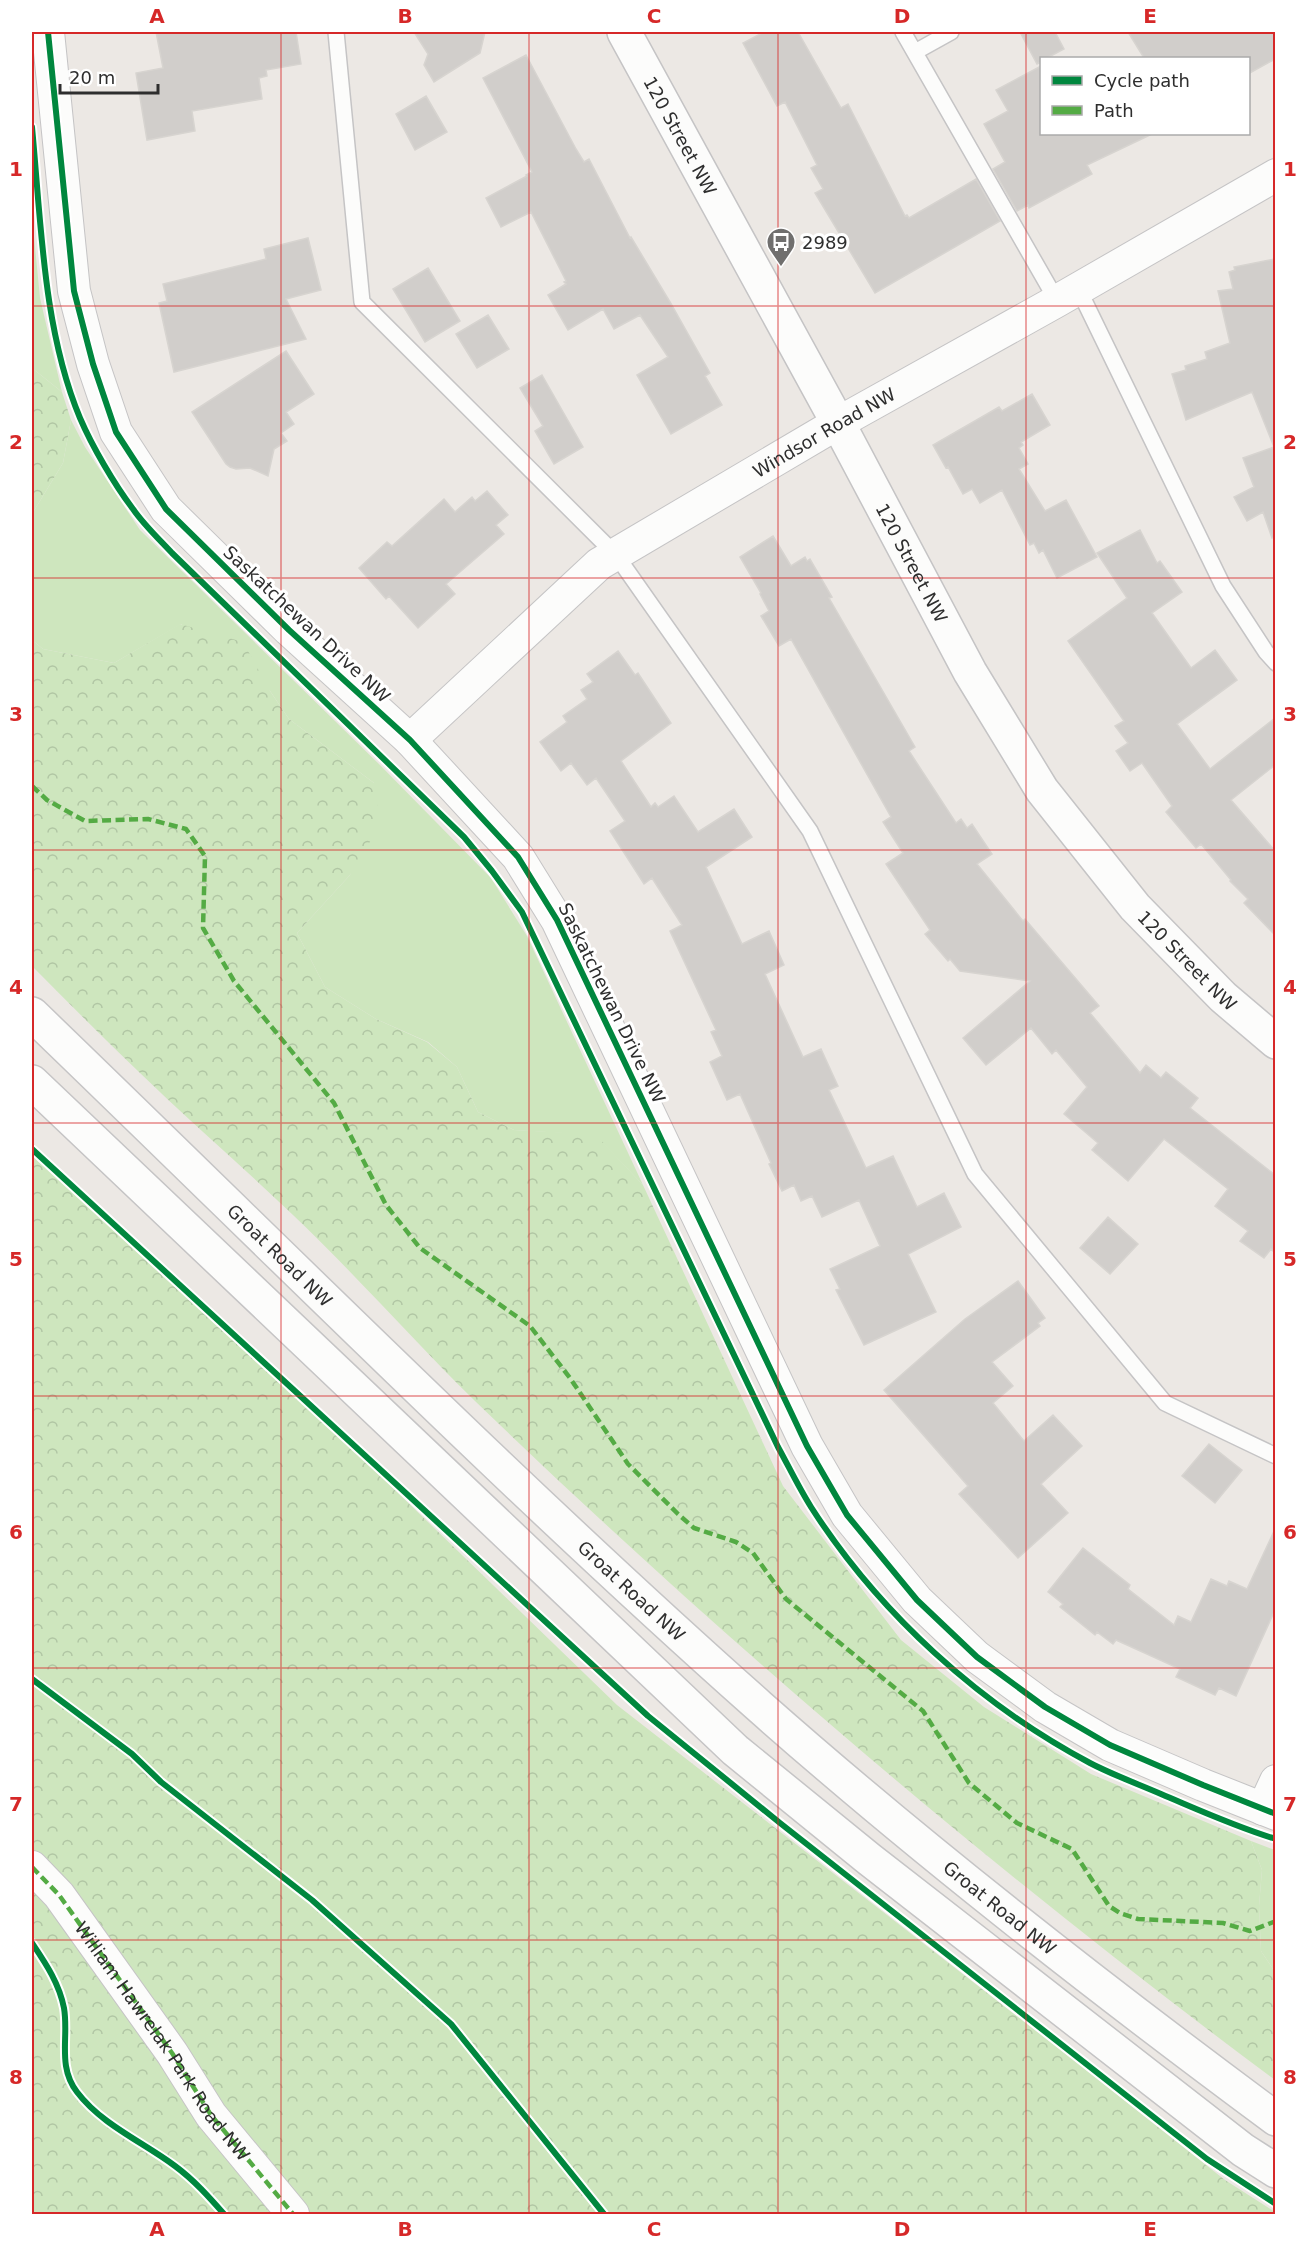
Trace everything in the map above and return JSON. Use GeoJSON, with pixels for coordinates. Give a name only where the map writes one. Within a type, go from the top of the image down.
{"type":"FeatureCollection","features":[{"type":"Feature","properties":{"kind":"main road","name":"120 Street NW"},"geometry":{"type":"LineString","coordinates":[[624,32],[838,423],[970,672],[1042,790],[1135,907],[1223,997],[1275,1042]]}},
{"type":"Feature","properties":{"kind":"main road","name":"Groat Road NW"},"geometry":{"type":"LineString","coordinates":[[32,1014],[642,1600],[762,1708],[898,1824],[980,1890],[1173,2043],[1275,2119]]}},
{"type":"Feature","properties":{"kind":"main road"},"geometry":{"type":"LineString","coordinates":[[32,1082],[735,1749],[878,1866],[1243,2150],[1275,2171]]}},
{"type":"Feature","properties":{"kind":"street","name":"Saskatchewan Drive NW"},"geometry":{"type":"LineString","coordinates":[[48,32],[74,291],[93,364],[116,432],[166,509],[289,630],[410,740],[518,857],[557,920],[807,1446],[847,1515],[917,1600],[977,1657],[1045,1707],[1110,1745],[1269,1811]]}},
{"type":"Feature","properties":{"kind":"street","name":"Windsor Road NW"},"geometry":{"type":"LineString","coordinates":[[410,740],[599,564],[838,423],[1275,175]]}},
{"type":"Feature","properties":{"kind":"street"},"geometry":{"type":"LineString","coordinates":[[1269,1811],[1275,1780]]}},
{"type":"Feature","properties":{"kind":"street","name":"William Hawrelak Park Road NW"},"geometry":{"type":"LineString","coordinates":[[32,1866],[65,1903],[172,2053],[211,2115],[293,2214]]}},
{"type":"Feature","properties":{"kind":"lane"},"geometry":{"type":"LineString","coordinates":[[336,32],[362,302],[615,555],[810,831],[975,1174],[1166,1403],[1275,1456]]}},
{"type":"Feature","properties":{"kind":"lane"},"geometry":{"type":"LineString","coordinates":[[903,32],[1068,294],[1223,586],[1275,663]]}},
{"type":"Feature","properties":{"kind":"lane"},"geometry":{"type":"LineString","coordinates":[[915,52],[951,32]]}},
{"type":"Feature","properties":{"kind":"green space"},"geometry":{"type":"Polygon","coordinates":[[[32,216],[40,298],[62,392],[32,368],[32,216]]]}},
{"type":"Feature","properties":{"kind":"green space"},"geometry":{"type":"Polygon","coordinates":[[[32,368],[62,392],[71,420],[63,463],[32,514],[32,368]]]}},
{"type":"Feature","properties":{"kind":"green space"},"geometry":{"type":"Polygon","coordinates":[[[71,420],[85,447],[140,530],[380,765],[491,878],[527,936],[643,1185],[595,1135],[514,1130],[478,1112],[457,1067],[428,1042],[376,1019],[325,987],[297,933],[350,875],[374,783],[289,719],[270,691],[181,624],[114,663],[43,649],[32,640],[32,514],[63,463],[71,420]]]}},
{"type":"Feature","properties":{"kind":"green space"},"geometry":{"type":"Polygon","coordinates":[[[180,624],[243,642],[270,691],[289,719],[374,783],[380,825],[350,875],[297,933],[325,987],[376,1019],[427,1042],[457,1067],[478,1112],[514,1130],[595,1134],[643,1185],[783,1486],[901,1640],[984,1707],[1091,1774],[1251,1841],[1262,1870],[1259,1906],[1261,1951],[1275,1972],[1275,2080],[1067,1920],[864,1753],[765,1668],[570,1491],[475,1401],[316,1238],[158,1090],[32,966],[32,640],[43,649],[114,663],[180,624]]]}},
{"type":"Feature","properties":{"kind":"green space"},"geometry":{"type":"Polygon","coordinates":[[[32,1142],[617,1705],[1225,2180],[1275,2214],[32,2214],[32,1142]]]}},
{"type":"Feature","properties":{"kind":"green space"},"geometry":{"type":"Polygon","coordinates":[[[1251,1841],[1275,1850],[1275,1972],[1261,1951],[1259,1906],[1262,1870],[1251,1841]]]}},
{"type":"Feature","properties":{"kind":"building"},"geometry":{"type":"Polygon","coordinates":[[[156,32],[296,32],[301,64],[266,70],[267,76],[259,78],[262,99],[192,111],[195,131],[147,140],[136,73],[163,68],[156,32]]]}},
{"type":"Feature","properties":{"kind":"building"},"geometry":{"type":"Polygon","coordinates":[[[414,32],[485,32],[480,53],[434,82],[424,65],[428,54],[414,32]]]}},
{"type":"Feature","properties":{"kind":"building"},"geometry":{"type":"Polygon","coordinates":[[[764,32],[798,32],[841,108],[848,104],[905,216],[909,218],[976,179],[1000,221],[875,293],[815,193],[823,189],[811,168],[817,165],[785,102],[777,106],[743,43],[764,32]]]}},
{"type":"Feature","properties":{"kind":"building"},"geometry":{"type":"Polygon","coordinates":[[[1020,32],[1055,32],[1064,49],[1049,57],[1040,57],[1040,62],[1037,64],[1020,32]]]}},
{"type":"Feature","properties":{"kind":"building"},"geometry":{"type":"Polygon","coordinates":[[[1128,32],[1275,32],[1275,59],[1250,73],[1250,57],[1143,57],[1128,32]]]}},
{"type":"Feature","properties":{"kind":"building"},"geometry":{"type":"Polygon","coordinates":[[[526,55],[576,149],[584,162],[589,159],[630,238],[710,373],[705,376],[722,405],[671,434],[637,375],[668,357],[640,315],[614,329],[603,309],[568,330],[548,295],[566,284],[564,282],[566,281],[531,212],[501,227],[486,198],[532,172],[483,78],[526,55]]]}},
{"type":"Feature","properties":{"kind":"building"},"geometry":{"type":"Polygon","coordinates":[[[1040,67],[1040,135],[1150,135],[1087,165],[1092,174],[1029,208],[1028,205],[1017,211],[993,169],[1005,162],[984,124],[1008,111],[996,90],[1040,67]]]}},
{"type":"Feature","properties":{"kind":"building"},"geometry":{"type":"Polygon","coordinates":[[[426,96],[447,132],[415,150],[396,114],[426,96]]]}},
{"type":"Feature","properties":{"kind":"building"},"geometry":{"type":"Polygon","coordinates":[[[308,238],[321,290],[286,299],[306,339],[174,372],[159,303],[167,301],[163,284],[266,259],[264,249],[308,238]]]}},
{"type":"Feature","properties":{"kind":"building"},"geometry":{"type":"Polygon","coordinates":[[[1275,259],[1275,537],[1272,538],[1263,512],[1247,521],[1234,497],[1254,487],[1243,458],[1274,447],[1252,392],[1186,420],[1172,374],[1186,370],[1185,366],[1207,359],[1205,352],[1230,343],[1218,291],[1233,289],[1229,272],[1235,270],[1234,267],[1275,259]]]}},
{"type":"Feature","properties":{"kind":"building"},"geometry":{"type":"Polygon","coordinates":[[[428,268],[460,321],[425,342],[393,289],[428,268]]]}},
{"type":"Feature","properties":{"kind":"building"},"geometry":{"type":"Polygon","coordinates":[[[488,315],[509,349],[477,368],[456,334],[488,315]]]}},
{"type":"Feature","properties":{"kind":"building"},"geometry":{"type":"Polygon","coordinates":[[[286,351],[314,394],[286,412],[294,424],[281,433],[287,441],[274,449],[268,476],[250,468],[230,467],[192,412],[286,351]]]}},
{"type":"Feature","properties":{"kind":"building"},"geometry":{"type":"Polygon","coordinates":[[[542,375],[583,447],[554,464],[535,431],[543,426],[520,388],[542,375]]]}},
{"type":"Feature","properties":{"kind":"building"},"geometry":{"type":"Polygon","coordinates":[[[1032,394],[1050,425],[1021,442],[1023,445],[1019,448],[1028,464],[1019,469],[1045,511],[1066,500],[1097,557],[1057,578],[1043,550],[1039,553],[1034,543],[1030,545],[1002,490],[980,503],[972,489],[963,494],[933,445],[999,407],[1002,411],[1032,394]]]}},
{"type":"Feature","properties":{"kind":"building"},"geometry":{"type":"Polygon","coordinates":[[[487,491],[508,515],[496,525],[504,534],[446,584],[455,594],[418,628],[389,596],[386,599],[359,568],[387,542],[392,546],[444,499],[455,512],[472,497],[475,501],[487,491]]]}},
{"type":"Feature","properties":{"kind":"building"},"geometry":{"type":"Polygon","coordinates":[[[1140,530],[1157,563],[1160,561],[1182,592],[1152,613],[1191,668],[1215,650],[1237,680],[1177,724],[1210,769],[1275,718],[1275,765],[1231,800],[1275,851],[1275,935],[1244,903],[1248,899],[1230,881],[1201,844],[1196,848],[1166,812],[1172,806],[1142,763],[1130,771],[1116,751],[1128,743],[1115,726],[1124,721],[1068,641],[1127,598],[1097,553],[1140,530]]]}},
{"type":"Feature","properties":{"kind":"building"},"geometry":{"type":"Polygon","coordinates":[[[773,536],[791,566],[805,557],[807,561],[810,559],[832,597],[829,598],[915,747],[909,751],[956,823],[961,819],[967,828],[972,824],[992,854],[977,864],[1023,921],[1025,919],[1099,1006],[1090,1013],[1140,1073],[1146,1065],[1161,1078],[1166,1072],[1198,1098],[1190,1108],[1275,1175],[1275,1253],[1271,1249],[1264,1258],[1240,1241],[1248,1231],[1215,1206],[1228,1189],[1164,1139],[1128,1181],[1092,1150],[1098,1143],[1064,1114],[1087,1087],[1056,1050],[1052,1054],[1031,1028],[986,1065],[963,1038],[1030,981],[960,971],[950,959],[948,961],[925,934],[930,930],[886,864],[903,853],[883,822],[891,817],[791,639],[779,646],[761,616],[769,611],[740,557],[773,536]]]}},
{"type":"Feature","properties":{"kind":"building"},"geometry":{"type":"Polygon","coordinates":[[[618,651],[635,675],[638,673],[671,723],[621,761],[651,807],[655,803],[658,807],[674,796],[698,832],[734,809],[752,837],[706,867],[742,944],[769,931],[784,965],[765,974],[803,1057],[821,1049],[838,1086],[829,1090],[866,1168],[893,1156],[917,1207],[944,1193],[961,1227],[908,1254],[936,1312],[864,1345],[836,1290],[840,1289],[830,1269],[880,1246],[859,1200],[822,1217],[812,1196],[801,1201],[794,1185],[782,1191],[740,1094],[727,1100],[710,1062],[722,1056],[711,1032],[716,1030],[670,931],[682,925],[652,878],[644,884],[610,831],[625,821],[596,778],[587,785],[571,763],[561,771],[540,742],[567,722],[563,716],[587,699],[581,690],[593,682],[587,674],[618,651]]]}},
{"type":"Feature","properties":{"kind":"building"},"geometry":{"type":"Polygon","coordinates":[[[1108,1217],[1138,1244],[1110,1274],[1080,1248],[1108,1217]]]}},
{"type":"Feature","properties":{"kind":"building"},"geometry":{"type":"Polygon","coordinates":[[[1018,1281],[1045,1318],[1038,1323],[1040,1326],[992,1362],[1013,1386],[993,1403],[1024,1441],[1053,1415],[1082,1446],[1041,1484],[1068,1513],[1018,1558],[959,1494],[968,1486],[884,1390],[965,1319],[1018,1281]]]}},
{"type":"Feature","properties":{"kind":"building"},"geometry":{"type":"Polygon","coordinates":[[[1209,1444],[1242,1470],[1215,1503],[1182,1476],[1209,1444]]]}},
{"type":"Feature","properties":{"kind":"building"},"geometry":{"type":"Polygon","coordinates":[[[1275,1529],[1275,1610],[1236,1696],[1219,1688],[1215,1695],[1176,1677],[1180,1669],[1116,1640],[1113,1644],[1097,1632],[1095,1635],[1060,1607],[1063,1604],[1048,1592],[1083,1548],[1130,1585],[1128,1589],[1174,1625],[1178,1616],[1191,1622],[1211,1579],[1227,1586],[1229,1581],[1247,1589],[1275,1529]]]}},
{"type":"Feature","properties":{"kind":"marked path"},"geometry":{"type":"LineString","coordinates":[[32,786],[47,800],[85,821],[148,819],[186,829],[205,856],[203,928],[234,981],[334,1103],[386,1205],[420,1248],[530,1326],[570,1378],[628,1464],[694,1528],[736,1542],[753,1553],[786,1599],[923,1711],[969,1783],[1017,1823],[1072,1849],[1109,1906],[1120,1913],[1138,1919],[1223,1923],[1250,1931],[1276,1921]]}},
{"type":"Feature","properties":{"kind":"marked path"},"geometry":{"type":"LineString","coordinates":[[32,1867],[59,1895],[172,2053],[211,2115],[293,2214]]}},
{"type":"Feature","properties":{"kind":"cycle path"},"geometry":{"type":"LineString","coordinates":[[48,32],[74,291],[93,364],[116,432],[166,509],[289,630],[410,740],[518,857],[557,920],[807,1446],[847,1515],[917,1600],[977,1657],[1045,1707],[1110,1745],[1276,1814]]}},
{"type":"Feature","properties":{"kind":"cycle path"},"geometry":{"type":"LineString","coordinates":[[32,127],[41,237],[58,349],[80,418],[104,465],[137,515],[152,532],[464,837],[522,912],[778,1447],[807,1500],[838,1546],[900,1619],[934,1653],[1009,1713],[1090,1763],[1218,1818],[1276,1839]]}},
{"type":"Feature","properties":{"kind":"cycle path"},"geometry":{"type":"LineString","coordinates":[[32,1149],[648,1716],[780,1823],[1207,2159],[1276,2204]]}},
{"type":"Feature","properties":{"kind":"cycle path"},"geometry":{"type":"LineString","coordinates":[[32,1679],[132,1754],[161,1782],[312,1900],[451,2024],[604,2214]]}},
{"type":"Feature","properties":{"kind":"cycle path"},"geometry":{"type":"LineString","coordinates":[[32,1943],[51,1974],[62,1999],[65,2019],[65,2062],[67,2072],[77,2092],[87,2104],[111,2124],[182,2171],[224,2214]]}},
{"type":"Feature","properties":{"kind":"place","name":"2989"},"geometry":{"type":"Point","coordinates":[781,268]}}]}
